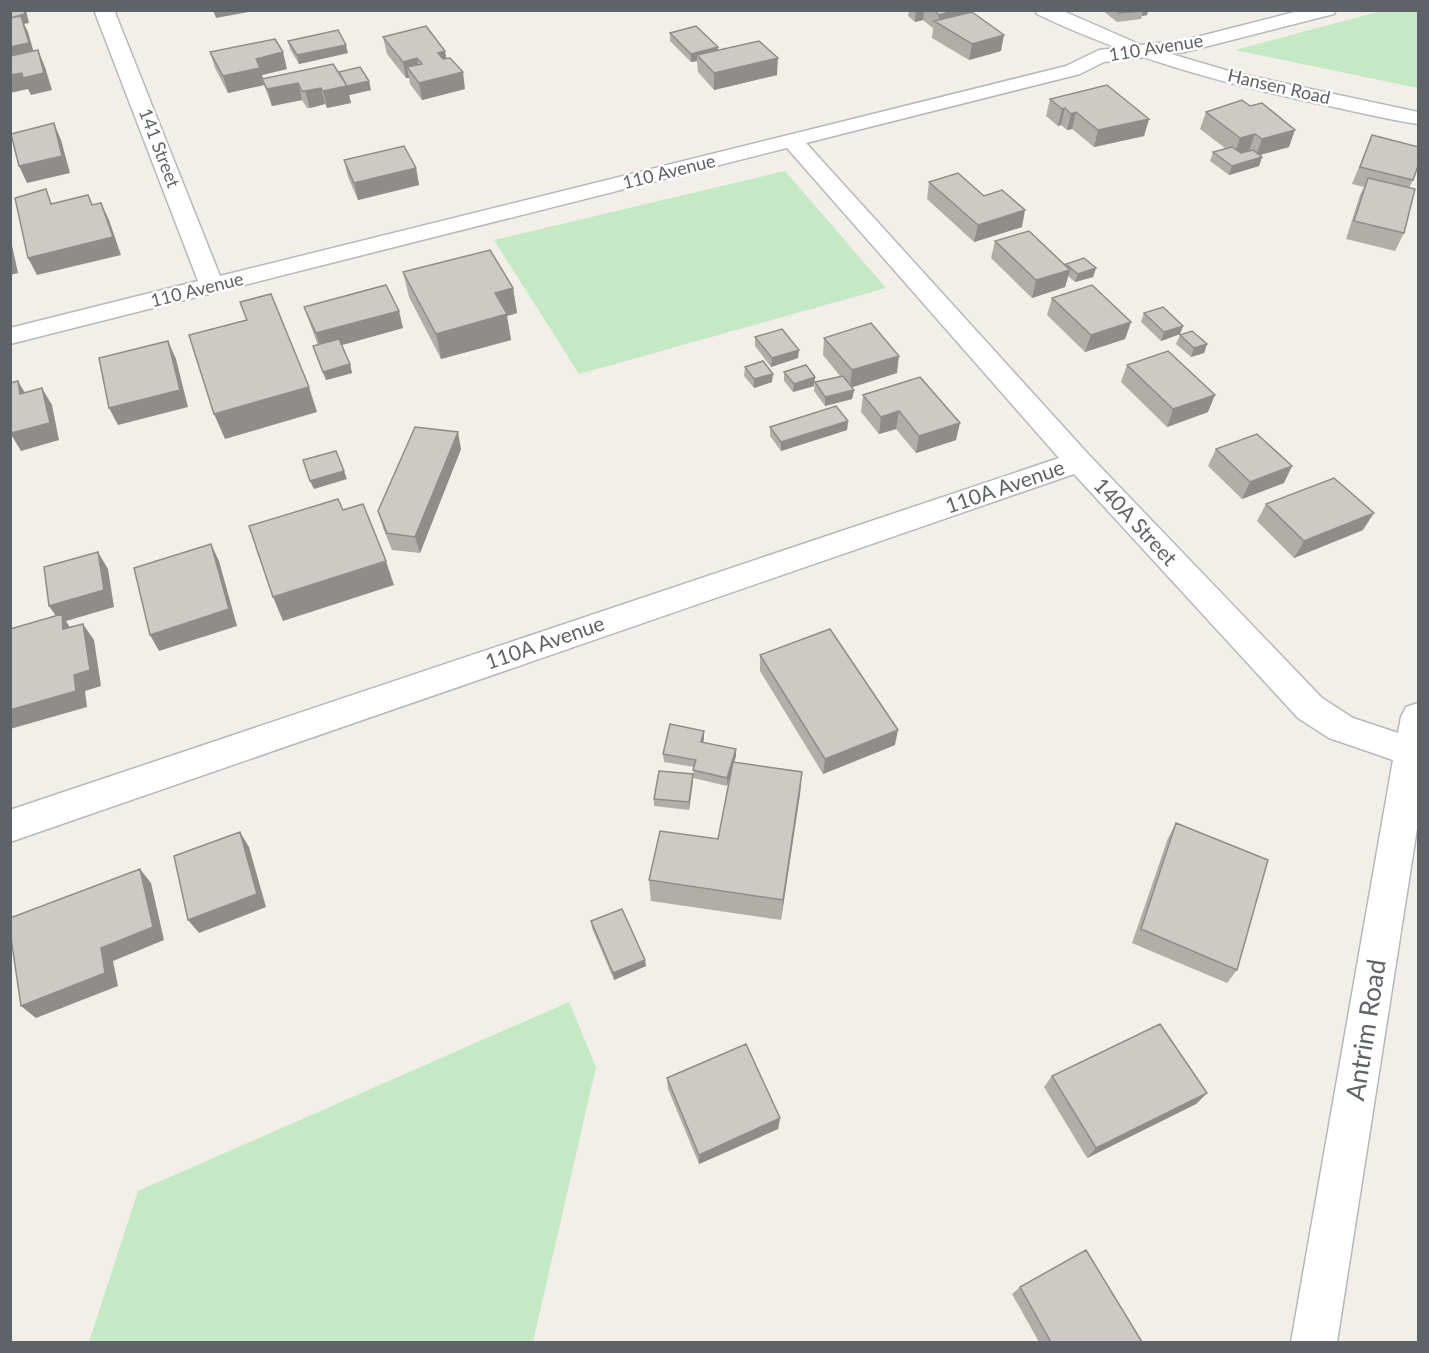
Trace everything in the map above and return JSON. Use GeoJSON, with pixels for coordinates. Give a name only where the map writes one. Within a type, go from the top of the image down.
{"type":"FeatureCollection","features":[{"type":"Feature","properties":{"kind":"street","name":"141 Street"},"geometry":{"type":"LineString","coordinates":[[105,10],[212,286]]}},
{"type":"Feature","properties":{"kind":"street","name":"Hansen Road"},"geometry":{"type":"LineString","coordinates":[[1044,10],[1072,25],[1141,51],[1274,87],[1419,118]]}},
{"type":"Feature","properties":{"kind":"street","name":"110 Avenue"},"geometry":{"type":"LineString","coordinates":[[10,336],[1073,70],[1099,56],[1185,46],[1327,10]]}},
{"type":"Feature","properties":{"kind":"street","name":"140A Street"},"geometry":{"type":"LineString","coordinates":[[792,141],[1079,462],[1310,708],[1341,728],[1417,741]]}},
{"type":"Feature","properties":{"kind":"street","name":"110A Avenue"},"geometry":{"type":"LineString","coordinates":[[10,826],[1079,462]]}},
{"type":"Feature","properties":{"kind":"street","name":"Antrim Road"},"geometry":{"type":"LineString","coordinates":[[1314,1342],[1417,741]]}},
{"type":"Feature","properties":{"kind":"green space"},"geometry":{"type":"Polygon","coordinates":[[[1385,10],[1418,11],[1418,88],[1235,50],[1385,10]]]}},
{"type":"Feature","properties":{"kind":"green space"},"geometry":{"type":"Polygon","coordinates":[[[785,171],[886,288],[579,374],[494,240],[785,171]]]}},
{"type":"Feature","properties":{"kind":"green space"},"geometry":{"type":"Polygon","coordinates":[[[569,1002],[596,1067],[533,1342],[89,1342],[138,1191],[569,1002]]]}},
{"type":"Feature","properties":{"kind":"building"},"geometry":{"type":"Polygon","coordinates":[[[10,10],[24,10],[25,14],[10,18],[10,10]]]}},
{"type":"Feature","properties":{"kind":"building"},"geometry":{"type":"Polygon","coordinates":[[[934,10],[957,10],[939,15],[934,10]]]}},
{"type":"Feature","properties":{"kind":"building"},"geometry":{"type":"Polygon","coordinates":[[[1115,10],[1142,10],[1143,11],[1119,13],[1115,10]]]}},
{"type":"Feature","properties":{"kind":"building"},"geometry":{"type":"Polygon","coordinates":[[[972,12],[1004,35],[972,44],[934,21],[972,12]]]}},
{"type":"Feature","properties":{"kind":"building"},"geometry":{"type":"Polygon","coordinates":[[[21,16],[29,43],[10,47],[10,18],[21,16]]]}},
{"type":"Feature","properties":{"kind":"building"},"geometry":{"type":"Polygon","coordinates":[[[426,26],[445,51],[438,53],[443,59],[450,58],[463,72],[419,83],[407,67],[422,64],[417,58],[403,62],[383,37],[426,26]]]}},
{"type":"Feature","properties":{"kind":"building"},"geometry":{"type":"Polygon","coordinates":[[[696,26],[718,47],[691,54],[670,33],[696,26]]]}},
{"type":"Feature","properties":{"kind":"building"},"geometry":{"type":"Polygon","coordinates":[[[338,30],[346,45],[297,55],[288,41],[338,30]]]}},
{"type":"Feature","properties":{"kind":"building"},"geometry":{"type":"Polygon","coordinates":[[[275,39],[283,52],[256,59],[260,68],[223,76],[210,52],[275,39]]]}},
{"type":"Feature","properties":{"kind":"building"},"geometry":{"type":"Polygon","coordinates":[[[759,41],[778,58],[714,73],[697,55],[759,41]]]}},
{"type":"Feature","properties":{"kind":"building"},"geometry":{"type":"Polygon","coordinates":[[[38,50],[44,73],[23,78],[22,73],[10,75],[10,56],[38,50]]]}},
{"type":"Feature","properties":{"kind":"building"},"geometry":{"type":"Polygon","coordinates":[[[333,64],[347,86],[323,91],[321,88],[302,91],[298,83],[267,89],[262,79],[333,64]]]}},
{"type":"Feature","properties":{"kind":"building"},"geometry":{"type":"Polygon","coordinates":[[[360,67],[369,81],[347,86],[339,72],[360,67]]]}},
{"type":"Feature","properties":{"kind":"building"},"geometry":{"type":"Polygon","coordinates":[[[1107,85],[1149,119],[1098,130],[1076,112],[1071,114],[1050,99],[1107,85]]]}},
{"type":"Feature","properties":{"kind":"building"},"geometry":{"type":"Polygon","coordinates":[[[1242,100],[1250,106],[1262,103],[1295,130],[1262,139],[1255,134],[1240,138],[1206,112],[1242,100]]]}},
{"type":"Feature","properties":{"kind":"building"},"geometry":{"type":"Polygon","coordinates":[[[54,123],[62,156],[19,166],[11,134],[54,123]]]}},
{"type":"Feature","properties":{"kind":"building"},"geometry":{"type":"Polygon","coordinates":[[[1372,135],[1419,147],[1419,163],[1413,180],[1360,167],[1372,135]]]}},
{"type":"Feature","properties":{"kind":"building"},"geometry":{"type":"Polygon","coordinates":[[[404,146],[416,168],[354,183],[344,160],[404,146]]]}},
{"type":"Feature","properties":{"kind":"building"},"geometry":{"type":"Polygon","coordinates":[[[1232,147],[1241,153],[1253,150],[1262,157],[1232,166],[1213,152],[1232,147]]]}},
{"type":"Feature","properties":{"kind":"building"},"geometry":{"type":"Polygon","coordinates":[[[958,173],[984,196],[1002,190],[1025,210],[978,225],[929,182],[958,173]]]}},
{"type":"Feature","properties":{"kind":"building"},"geometry":{"type":"Polygon","coordinates":[[[1368,178],[1415,189],[1404,233],[1354,221],[1368,178]]]}},
{"type":"Feature","properties":{"kind":"building"},"geometry":{"type":"Polygon","coordinates":[[[46,189],[51,204],[88,195],[92,205],[101,203],[113,237],[28,258],[15,198],[46,189]]]}},
{"type":"Feature","properties":{"kind":"building"},"geometry":{"type":"Polygon","coordinates":[[[1029,231],[1070,270],[1036,280],[995,241],[1029,231]]]}},
{"type":"Feature","properties":{"kind":"building"},"geometry":{"type":"Polygon","coordinates":[[[490,250],[513,288],[495,293],[507,314],[436,334],[403,272],[490,250]]]}},
{"type":"Feature","properties":{"kind":"building"},"geometry":{"type":"Polygon","coordinates":[[[1084,258],[1096,268],[1078,274],[1066,264],[1084,258]]]}},
{"type":"Feature","properties":{"kind":"building"},"geometry":{"type":"Polygon","coordinates":[[[386,285],[399,311],[316,333],[304,307],[386,285]]]}},
{"type":"Feature","properties":{"kind":"building"},"geometry":{"type":"Polygon","coordinates":[[[1092,285],[1131,322],[1091,335],[1052,298],[1092,285]]]}},
{"type":"Feature","properties":{"kind":"building"},"geometry":{"type":"Polygon","coordinates":[[[271,294],[309,387],[214,414],[189,335],[247,320],[240,302],[271,294]]]}},
{"type":"Feature","properties":{"kind":"building"},"geometry":{"type":"Polygon","coordinates":[[[1163,307],[1183,326],[1164,332],[1144,313],[1163,307]]]}},
{"type":"Feature","properties":{"kind":"building"},"geometry":{"type":"Polygon","coordinates":[[[871,323],[899,356],[852,370],[824,338],[871,323]]]}},
{"type":"Feature","properties":{"kind":"building"},"geometry":{"type":"Polygon","coordinates":[[[782,329],[799,350],[772,358],[755,337],[782,329]]]}},
{"type":"Feature","properties":{"kind":"building"},"geometry":{"type":"Polygon","coordinates":[[[1192,331],[1207,344],[1194,348],[1180,335],[1192,331]]]}},
{"type":"Feature","properties":{"kind":"building"},"geometry":{"type":"Polygon","coordinates":[[[339,339],[350,364],[323,372],[313,346],[339,339]]]}},
{"type":"Feature","properties":{"kind":"building"},"geometry":{"type":"Polygon","coordinates":[[[168,341],[180,390],[109,408],[99,358],[168,341]]]}},
{"type":"Feature","properties":{"kind":"building"},"geometry":{"type":"Polygon","coordinates":[[[1168,351],[1215,395],[1173,409],[1127,365],[1168,351]]]}},
{"type":"Feature","properties":{"kind":"building"},"geometry":{"type":"Polygon","coordinates":[[[763,361],[773,374],[754,379],[745,367],[763,361]]]}},
{"type":"Feature","properties":{"kind":"building"},"geometry":{"type":"Polygon","coordinates":[[[806,365],[815,377],[794,384],[784,372],[806,365]]]}},
{"type":"Feature","properties":{"kind":"building"},"geometry":{"type":"Polygon","coordinates":[[[843,376],[854,390],[825,397],[815,382],[843,376]]]}},
{"type":"Feature","properties":{"kind":"building"},"geometry":{"type":"Polygon","coordinates":[[[920,377],[960,423],[919,436],[899,411],[881,417],[863,395],[920,377]]]}},
{"type":"Feature","properties":{"kind":"building"},"geometry":{"type":"Polygon","coordinates":[[[18,381],[20,394],[42,388],[50,423],[11,433],[10,383],[18,381]]]}},
{"type":"Feature","properties":{"kind":"building"},"geometry":{"type":"Polygon","coordinates":[[[836,406],[848,421],[781,442],[770,427],[836,406]]]}},
{"type":"Feature","properties":{"kind":"building"},"geometry":{"type":"Polygon","coordinates":[[[415,427],[458,432],[415,537],[387,533],[378,511],[415,427]]]}},
{"type":"Feature","properties":{"kind":"building"},"geometry":{"type":"Polygon","coordinates":[[[1257,434],[1292,466],[1250,482],[1216,449],[1257,434]]]}},
{"type":"Feature","properties":{"kind":"building"},"geometry":{"type":"Polygon","coordinates":[[[336,451],[344,471],[310,481],[303,460],[336,451]]]}},
{"type":"Feature","properties":{"kind":"building"},"geometry":{"type":"Polygon","coordinates":[[[1334,478],[1374,513],[1304,541],[1266,504],[1334,478]]]}},
{"type":"Feature","properties":{"kind":"building"},"geometry":{"type":"Polygon","coordinates":[[[338,499],[343,510],[363,504],[386,561],[273,597],[249,526],[338,499]]]}},
{"type":"Feature","properties":{"kind":"building"},"geometry":{"type":"Polygon","coordinates":[[[211,544],[229,609],[150,635],[134,568],[211,544]]]}},
{"type":"Feature","properties":{"kind":"building"},"geometry":{"type":"Polygon","coordinates":[[[98,552],[104,590],[49,606],[44,567],[98,552]]]}},
{"type":"Feature","properties":{"kind":"building"},"geometry":{"type":"Polygon","coordinates":[[[62,614],[63,629],[83,624],[90,670],[74,675],[76,691],[10,710],[10,629],[62,614]]]}},
{"type":"Feature","properties":{"kind":"building"},"geometry":{"type":"Polygon","coordinates":[[[830,629],[898,730],[825,759],[760,655],[830,629]]]}},
{"type":"Feature","properties":{"kind":"building"},"geometry":{"type":"Polygon","coordinates":[[[670,724],[704,731],[701,742],[736,749],[727,778],[693,770],[696,760],[663,754],[670,724]]]}},
{"type":"Feature","properties":{"kind":"building"},"geometry":{"type":"Polygon","coordinates":[[[733,762],[802,772],[783,900],[649,880],[660,831],[718,839],[733,762]]]}},
{"type":"Feature","properties":{"kind":"building"},"geometry":{"type":"Polygon","coordinates":[[[659,771],[693,774],[689,802],[654,799],[659,771]]]}},
{"type":"Feature","properties":{"kind":"building"},"geometry":{"type":"Polygon","coordinates":[[[1176,823],[1268,860],[1237,970],[1141,929],[1176,823]]]}},
{"type":"Feature","properties":{"kind":"building"},"geometry":{"type":"Polygon","coordinates":[[[240,832],[257,894],[188,920],[174,856],[240,832]]]}},
{"type":"Feature","properties":{"kind":"building"},"geometry":{"type":"Polygon","coordinates":[[[140,869],[153,927],[101,948],[105,973],[21,1006],[10,918],[140,869]]]}},
{"type":"Feature","properties":{"kind":"building"},"geometry":{"type":"Polygon","coordinates":[[[622,909],[645,960],[613,973],[591,921],[622,909]]]}},
{"type":"Feature","properties":{"kind":"building"},"geometry":{"type":"Polygon","coordinates":[[[1160,1024],[1207,1093],[1096,1148],[1052,1076],[1160,1024]]]}},
{"type":"Feature","properties":{"kind":"building"},"geometry":{"type":"Polygon","coordinates":[[[746,1044],[780,1118],[699,1155],[667,1078],[746,1044]]]}},
{"type":"Feature","properties":{"kind":"building"},"geometry":{"type":"Polygon","coordinates":[[[1086,1250],[1142,1342],[1051,1342],[1020,1287],[1086,1250]]]}}]}
